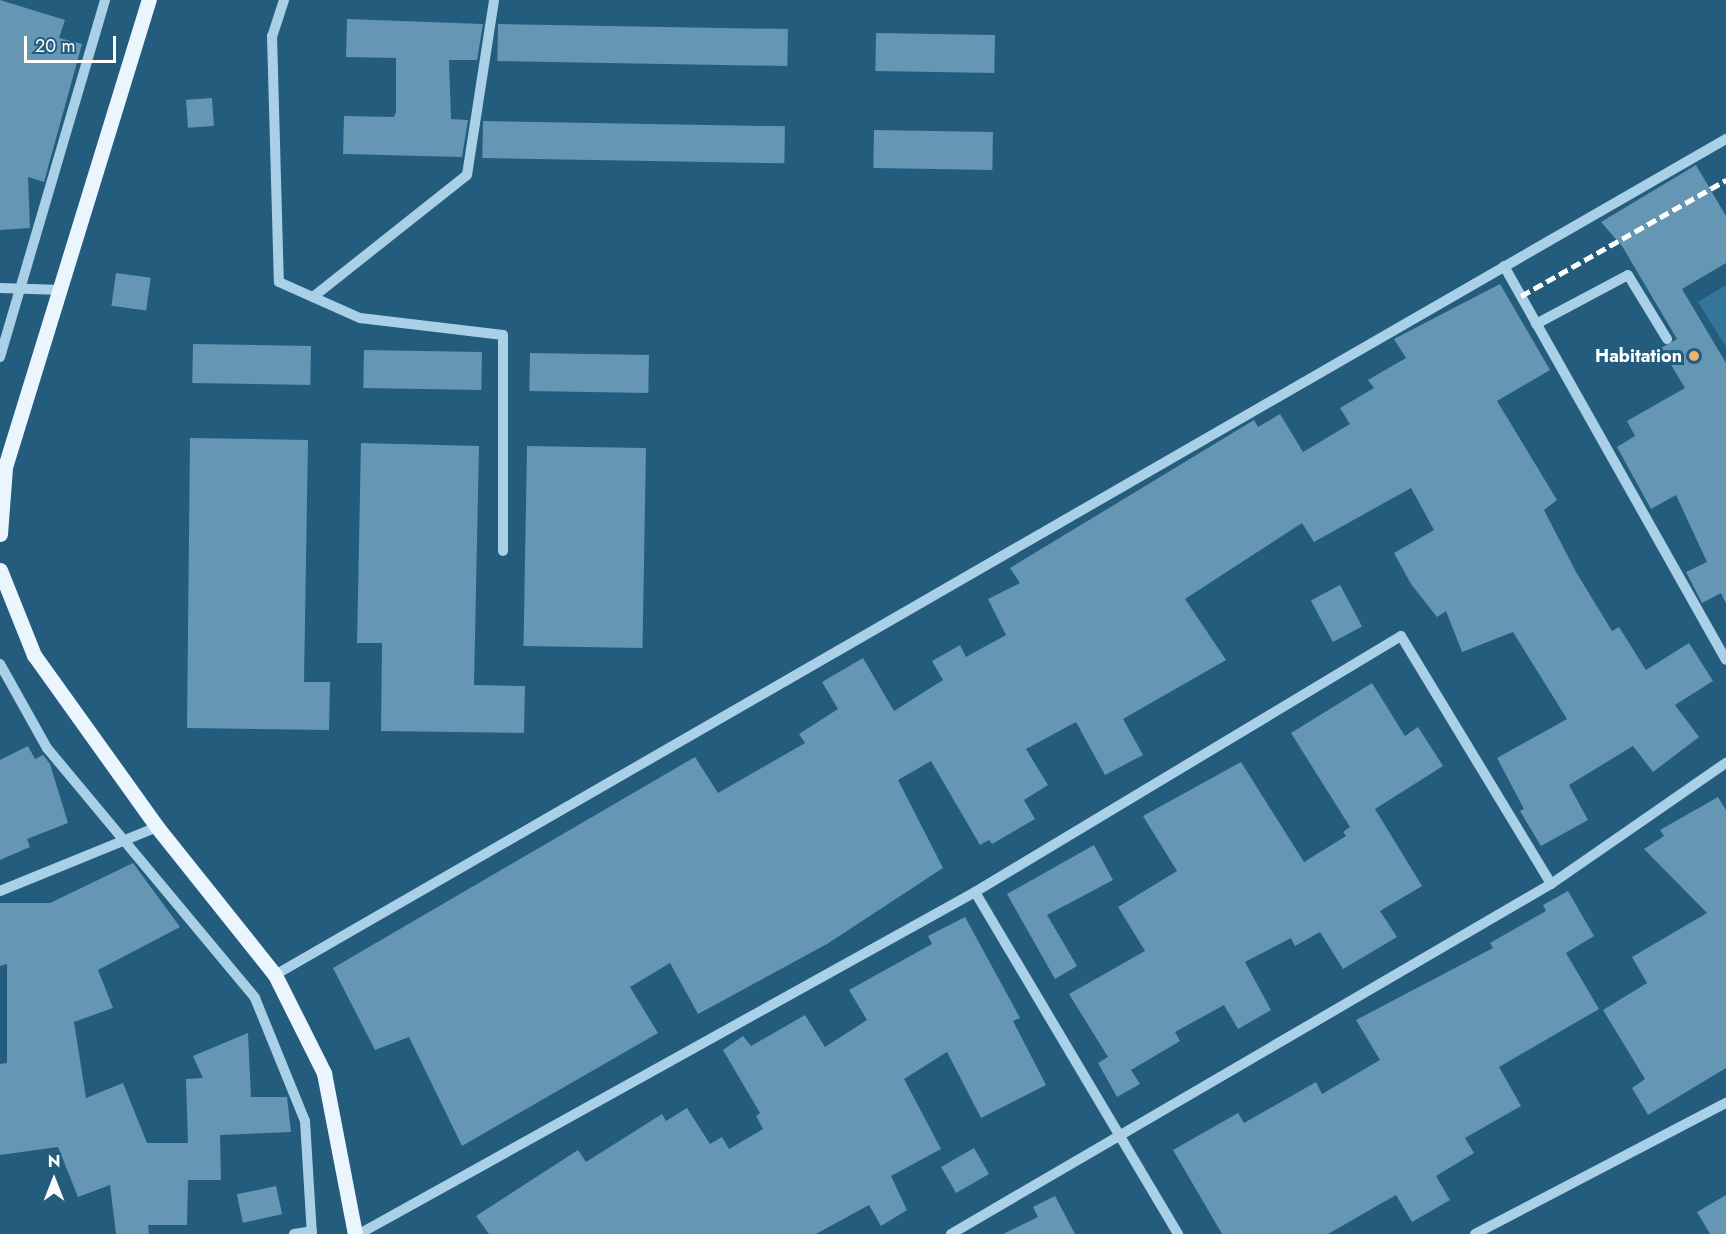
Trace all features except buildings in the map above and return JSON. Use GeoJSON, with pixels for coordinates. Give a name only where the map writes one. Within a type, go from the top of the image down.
{"type":"FeatureCollection","features":[{"type":"Feature","properties":{"kind":"main road"},"geometry":{"type":"LineString","coordinates":[[0,534],[5,467],[62,290],[148,0]]}},
{"type":"Feature","properties":{"kind":"main road"},"geometry":{"type":"LineString","coordinates":[[0,570],[34,655],[157,827],[275,975],[324,1073],[357,1234]]}},
{"type":"Feature","properties":{"kind":"street"},"geometry":{"type":"LineString","coordinates":[[0,357],[24,289],[105,0]]}},
{"type":"Feature","properties":{"kind":"street"},"geometry":{"type":"LineString","coordinates":[[284,0],[272,36],[279,282],[360,318],[503,335],[503,551]]}},
{"type":"Feature","properties":{"kind":"street"},"geometry":{"type":"LineString","coordinates":[[313,297],[466,175],[494,0]]}},
{"type":"Feature","properties":{"kind":"street"},"geometry":{"type":"LineString","coordinates":[[275,975],[1726,139]]}},
{"type":"Feature","properties":{"kind":"street"},"geometry":{"type":"LineString","coordinates":[[1504,266],[1726,660]]}},
{"type":"Feature","properties":{"kind":"street"},"geometry":{"type":"LineString","coordinates":[[1536,324],[1628,275],[1667,339]]}},
{"type":"Feature","properties":{"kind":"street"},"geometry":{"type":"LineString","coordinates":[[0,288],[62,290]]}},
{"type":"Feature","properties":{"kind":"street"},"geometry":{"type":"LineString","coordinates":[[357,1234],[975,892],[1401,636],[1551,884]]}},
{"type":"Feature","properties":{"kind":"street"},"geometry":{"type":"LineString","coordinates":[[0,664],[46,748],[255,998],[305,1121],[312,1233],[294,1234]]}},
{"type":"Feature","properties":{"kind":"street"},"geometry":{"type":"LineString","coordinates":[[951,1234],[1551,884],[1726,763]]}},
{"type":"Feature","properties":{"kind":"street"},"geometry":{"type":"LineString","coordinates":[[0,891],[122,837],[157,827]]}},
{"type":"Feature","properties":{"kind":"street"},"geometry":{"type":"LineString","coordinates":[[975,892],[1122,1136],[1178,1234]]}},
{"type":"Feature","properties":{"kind":"street"},"geometry":{"type":"LineString","coordinates":[[1475,1234],[1726,1103]]}},
{"type":"Feature","properties":{"kind":"shaded area"},"geometry":{"type":"Polygon","coordinates":[[[1726,285],[1726,347],[1698,302],[1726,285]]]}},
{"type":"Feature","properties":{"kind":"railway"},"geometry":{"type":"LineString","coordinates":[[1521,296],[1726,180]]}},
{"type":"Feature","properties":{"kind":"place","name":"Habitation"},"geometry":{"type":"Point","coordinates":[1694,356]}}]}
